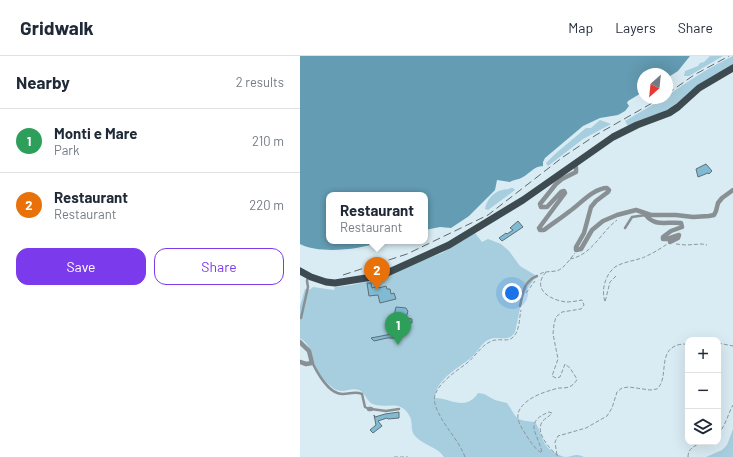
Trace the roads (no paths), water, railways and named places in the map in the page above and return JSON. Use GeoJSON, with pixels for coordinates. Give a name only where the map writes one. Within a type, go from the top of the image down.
{"type":"FeatureCollection","features":[{"type":"Feature","properties":{"kind":"main road"},"geometry":{"type":"LineString","coordinates":[[304,273],[321,281],[330,283],[366,278],[387,273],[459,240],[522,200],[613,137],[625,130],[669,113],[699,88],[733,68]]}},
{"type":"Feature","properties":{"kind":"street"},"geometry":{"type":"LineString","coordinates":[[574,164],[576,172],[556,184],[540,204],[541,207],[547,207],[561,192],[564,191],[565,193],[539,228],[540,230],[544,230],[587,197],[603,188],[607,188],[609,190],[608,192],[596,201],[592,207],[584,232],[576,247],[578,250],[592,230],[603,222],[622,213],[636,210],[641,211],[660,224],[681,223],[682,227],[671,231],[663,237],[663,239],[666,239],[679,234],[678,238],[670,242]]}},
{"type":"Feature","properties":{"kind":"street"},"geometry":{"type":"LineString","coordinates":[[646,215],[712,216],[717,210],[718,203],[722,198],[733,190]]}},
{"type":"Feature","properties":{"kind":"street"},"geometry":{"type":"LineString","coordinates":[[300,342],[309,352],[312,364],[300,362]]}},
{"type":"Feature","properties":{"kind":"lane"},"geometry":{"type":"LineString","coordinates":[[626,228],[632,217],[646,215]]}},
{"type":"Feature","properties":{"kind":"lane"},"geometry":{"type":"LineString","coordinates":[[301,318],[308,287],[304,273]]}},
{"type":"Feature","properties":{"kind":"lane"},"geometry":{"type":"LineString","coordinates":[[520,306],[524,285],[537,276]]}},
{"type":"Feature","properties":{"kind":"lane"},"geometry":{"type":"LineString","coordinates":[[312,364],[324,383],[334,391],[342,395],[355,393],[362,394],[365,407],[370,409],[386,411],[399,409]]}},
{"type":"Feature","properties":{"kind":"railway"},"geometry":{"type":"LineString","coordinates":[[673,90],[694,75],[729,56]]}},
{"type":"Feature","properties":{"kind":"railway"},"geometry":{"type":"LineString","coordinates":[[428,244],[488,215],[563,157],[596,135],[650,104]]}},
{"type":"Feature","properties":{"kind":"railway"},"geometry":{"type":"LineString","coordinates":[[343,275],[407,254],[428,244]]}},
{"type":"Feature","properties":{"kind":"place","name":"Restaurant"},"geometry":{"type":"Point","coordinates":[377,290]}},
{"type":"Feature","properties":{"kind":"place","name":"Monti e Mare"},"geometry":{"type":"Point","coordinates":[398,345]}}]}
